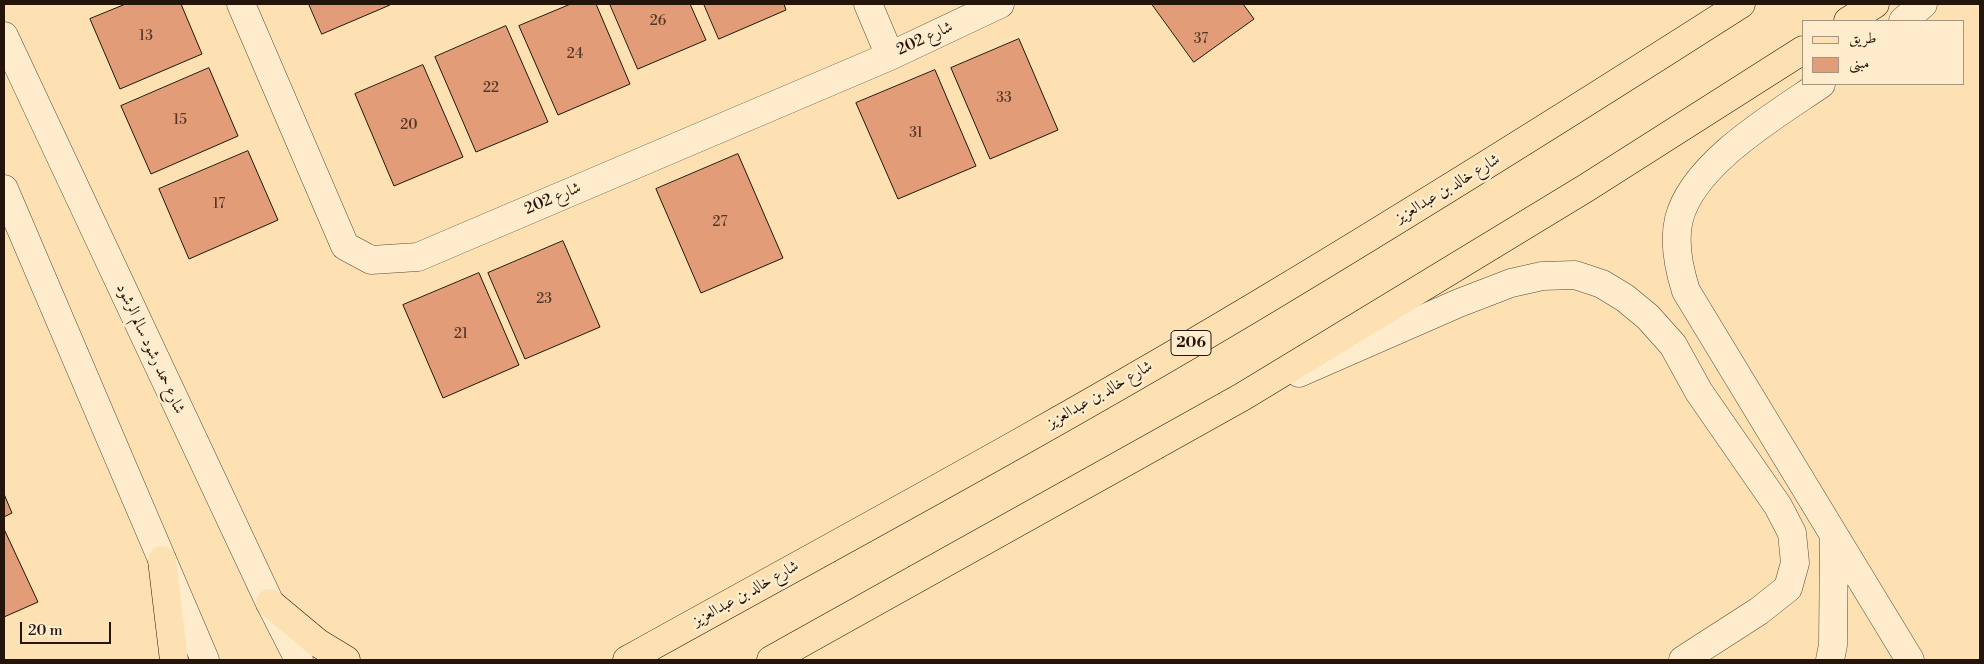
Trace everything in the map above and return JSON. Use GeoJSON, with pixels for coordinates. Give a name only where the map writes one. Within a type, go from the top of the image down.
{"type":"FeatureCollection","features":[{"type":"Feature","properties":{"kind":"main road","name":"شارع خالد بن عبدالعزيز"},"geometry":{"type":"LineString","coordinates":[[627,660],[988,459],[1270,298],[1536,134],[1741,4]]}},
{"type":"Feature","properties":{"kind":"main road"},"geometry":{"type":"LineString","coordinates":[[1850,20],[1875,4]]}},
{"type":"Feature","properties":{"kind":"main road"},"geometry":{"type":"LineString","coordinates":[[774,659],[1242,397],[1586,188],[1802,51]]}},
{"type":"Feature","properties":{"kind":"main road"},"geometry":{"type":"LineString","coordinates":[[162,560],[174,660]]}},
{"type":"Feature","properties":{"kind":"main road"},"geometry":{"type":"LineString","coordinates":[[270,603],[318,643],[346,660]]}},
{"type":"Feature","properties":{"kind":"street","name":"شارع 202"},"geometry":{"type":"LineString","coordinates":[[241,4],[345,246],[371,260],[418,256],[890,56],[1000,4]]}},
{"type":"Feature","properties":{"kind":"street"},"geometry":{"type":"LineString","coordinates":[[868,4],[890,56]]}},
{"type":"Feature","properties":{"kind":"street"},"geometry":{"type":"LineString","coordinates":[[1904,20],[1923,4]]}},
{"type":"Feature","properties":{"kind":"street","name":"شارع حمد رشود سالم الرشود"},"geometry":{"type":"LineString","coordinates":[[4,36],[270,603],[299,660]]}},
{"type":"Feature","properties":{"kind":"street"},"geometry":{"type":"LineString","coordinates":[[1820,85],[1732,147],[1707,171],[1690,194],[1679,219],[1677,247],[1679,270],[1686,291],[1910,660]]}},
{"type":"Feature","properties":{"kind":"street"},"geometry":{"type":"LineString","coordinates":[[4,189],[205,660]]}},
{"type":"Feature","properties":{"kind":"street"},"geometry":{"type":"LineString","coordinates":[[1242,397],[1459,303],[1511,283],[1542,276],[1575,275],[1602,284],[1625,298],[1648,317],[1673,345],[1699,392],[1778,506],[1792,533],[1795,563],[1788,588],[1760,611],[1683,660]]}},
{"type":"Feature","properties":{"kind":"street"},"geometry":{"type":"LineString","coordinates":[[1830,660],[1832,645],[1834,535]]}},
{"type":"Feature","properties":{"kind":"building"},"geometry":{"type":"Polygon","coordinates":[[[126,4],[181,4],[202,54],[120,89],[90,19],[126,4]]]}},
{"type":"Feature","properties":{"kind":"building"},"geometry":{"type":"Polygon","coordinates":[[[309,4],[389,4],[390,5],[322,34],[309,4]]]}},
{"type":"Feature","properties":{"kind":"building"},"geometry":{"type":"Polygon","coordinates":[[[571,4],[596,4],[630,84],[558,115],[519,26],[571,4]]]}},
{"type":"Feature","properties":{"kind":"building"},"geometry":{"type":"Polygon","coordinates":[[[610,4],[690,4],[706,40],[638,69],[610,4]]]}},
{"type":"Feature","properties":{"kind":"building"},"geometry":{"type":"Polygon","coordinates":[[[704,4],[784,4],[786,10],[719,39],[704,4]]]}},
{"type":"Feature","properties":{"kind":"building"},"geometry":{"type":"Polygon","coordinates":[[[1152,4],[1243,4],[1254,19],[1194,62],[1152,4]]]}},
{"type":"Feature","properties":{"kind":"building"},"geometry":{"type":"Polygon","coordinates":[[[506,26],[548,122],[476,152],[435,57],[506,26]]]}},
{"type":"Feature","properties":{"kind":"building"},"geometry":{"type":"Polygon","coordinates":[[[1019,39],[1058,130],[990,159],[951,68],[1019,39]]]}},
{"type":"Feature","properties":{"kind":"building"},"geometry":{"type":"Polygon","coordinates":[[[423,65],[463,157],[394,186],[355,94],[423,65]]]}},
{"type":"Feature","properties":{"kind":"building"},"geometry":{"type":"Polygon","coordinates":[[[209,68],[238,136],[151,174],[121,106],[209,68]]]}},
{"type":"Feature","properties":{"kind":"building"},"geometry":{"type":"Polygon","coordinates":[[[935,70],[976,166],[898,199],[856,103],[935,70]]]}},
{"type":"Feature","properties":{"kind":"building"},"geometry":{"type":"Polygon","coordinates":[[[248,151],[278,220],[189,259],[159,189],[248,151]]]}},
{"type":"Feature","properties":{"kind":"building"},"geometry":{"type":"Polygon","coordinates":[[[738,154],[783,258],[701,293],[656,189],[738,154]]]}},
{"type":"Feature","properties":{"kind":"building"},"geometry":{"type":"Polygon","coordinates":[[[563,241],[600,327],[525,359],[488,273],[563,241]]]}},
{"type":"Feature","properties":{"kind":"building"},"geometry":{"type":"Polygon","coordinates":[[[479,273],[519,365],[443,398],[403,305],[479,273]]]}},
{"type":"Feature","properties":{"kind":"building"},"geometry":{"type":"Polygon","coordinates":[[[4,494],[12,513],[4,517],[4,494]]]}},
{"type":"Feature","properties":{"kind":"building"},"geometry":{"type":"Polygon","coordinates":[[[4,529],[38,602],[4,617],[4,529]]]}}]}
